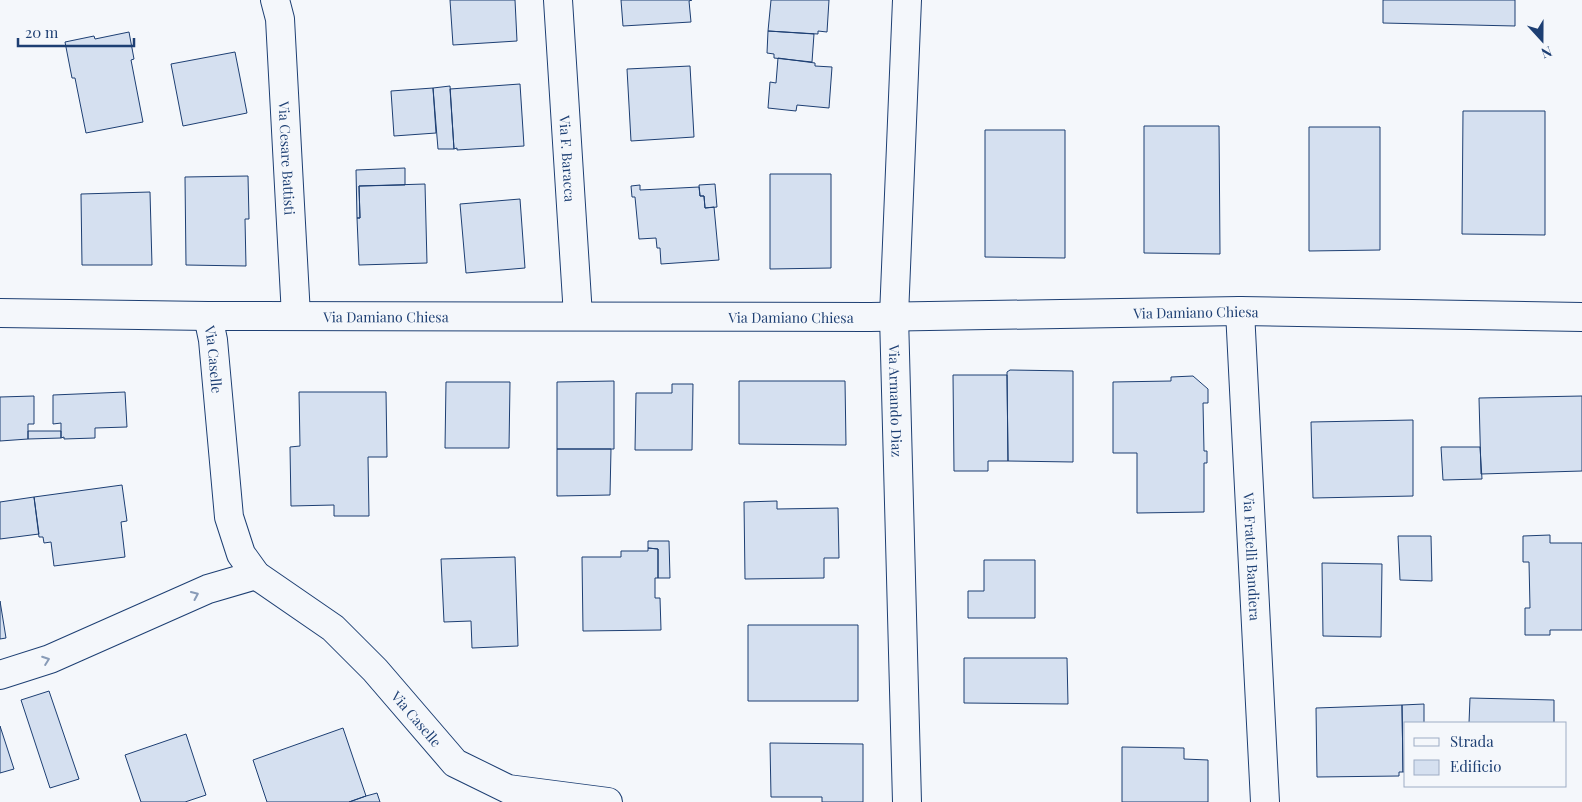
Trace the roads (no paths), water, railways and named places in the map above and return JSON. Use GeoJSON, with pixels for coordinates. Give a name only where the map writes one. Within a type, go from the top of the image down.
{"type":"FeatureCollection","features":[{"type":"Feature","properties":{"kind":"street","name":"Via Cesare Battisti"},"geometry":{"type":"LineString","coordinates":[[275,0],[280,19],[296,316]]}},
{"type":"Feature","properties":{"kind":"street","name":"Via F. Baracca"},"geometry":{"type":"LineString","coordinates":[[558,0],[578,316]]}},
{"type":"Feature","properties":{"kind":"street","name":"Via Armando Diaz"},"geometry":{"type":"LineString","coordinates":[[907,0],[894,316],[908,802]]}},
{"type":"Feature","properties":{"kind":"street","name":"Via Damiano Chiesa"},"geometry":{"type":"LineString","coordinates":[[0,313],[208,316],[894,316],[1240,311],[1582,318]]}},
{"type":"Feature","properties":{"kind":"street","name":"Via Fratelli Bandiera"},"geometry":{"type":"LineString","coordinates":[[1240,311],[1265,802]]}},
{"type":"Feature","properties":{"kind":"street","name":"Via Caselle"},"geometry":{"type":"LineString","coordinates":[[208,316],[213,340],[229,517],[241,554],[256,574],[333,628],[375,670],[455,763],[508,789],[608,802]]}},
{"type":"Feature","properties":{"kind":"street"},"geometry":{"type":"LineString","coordinates":[[0,675],[50,659],[208,589],[256,574]]}}]}
